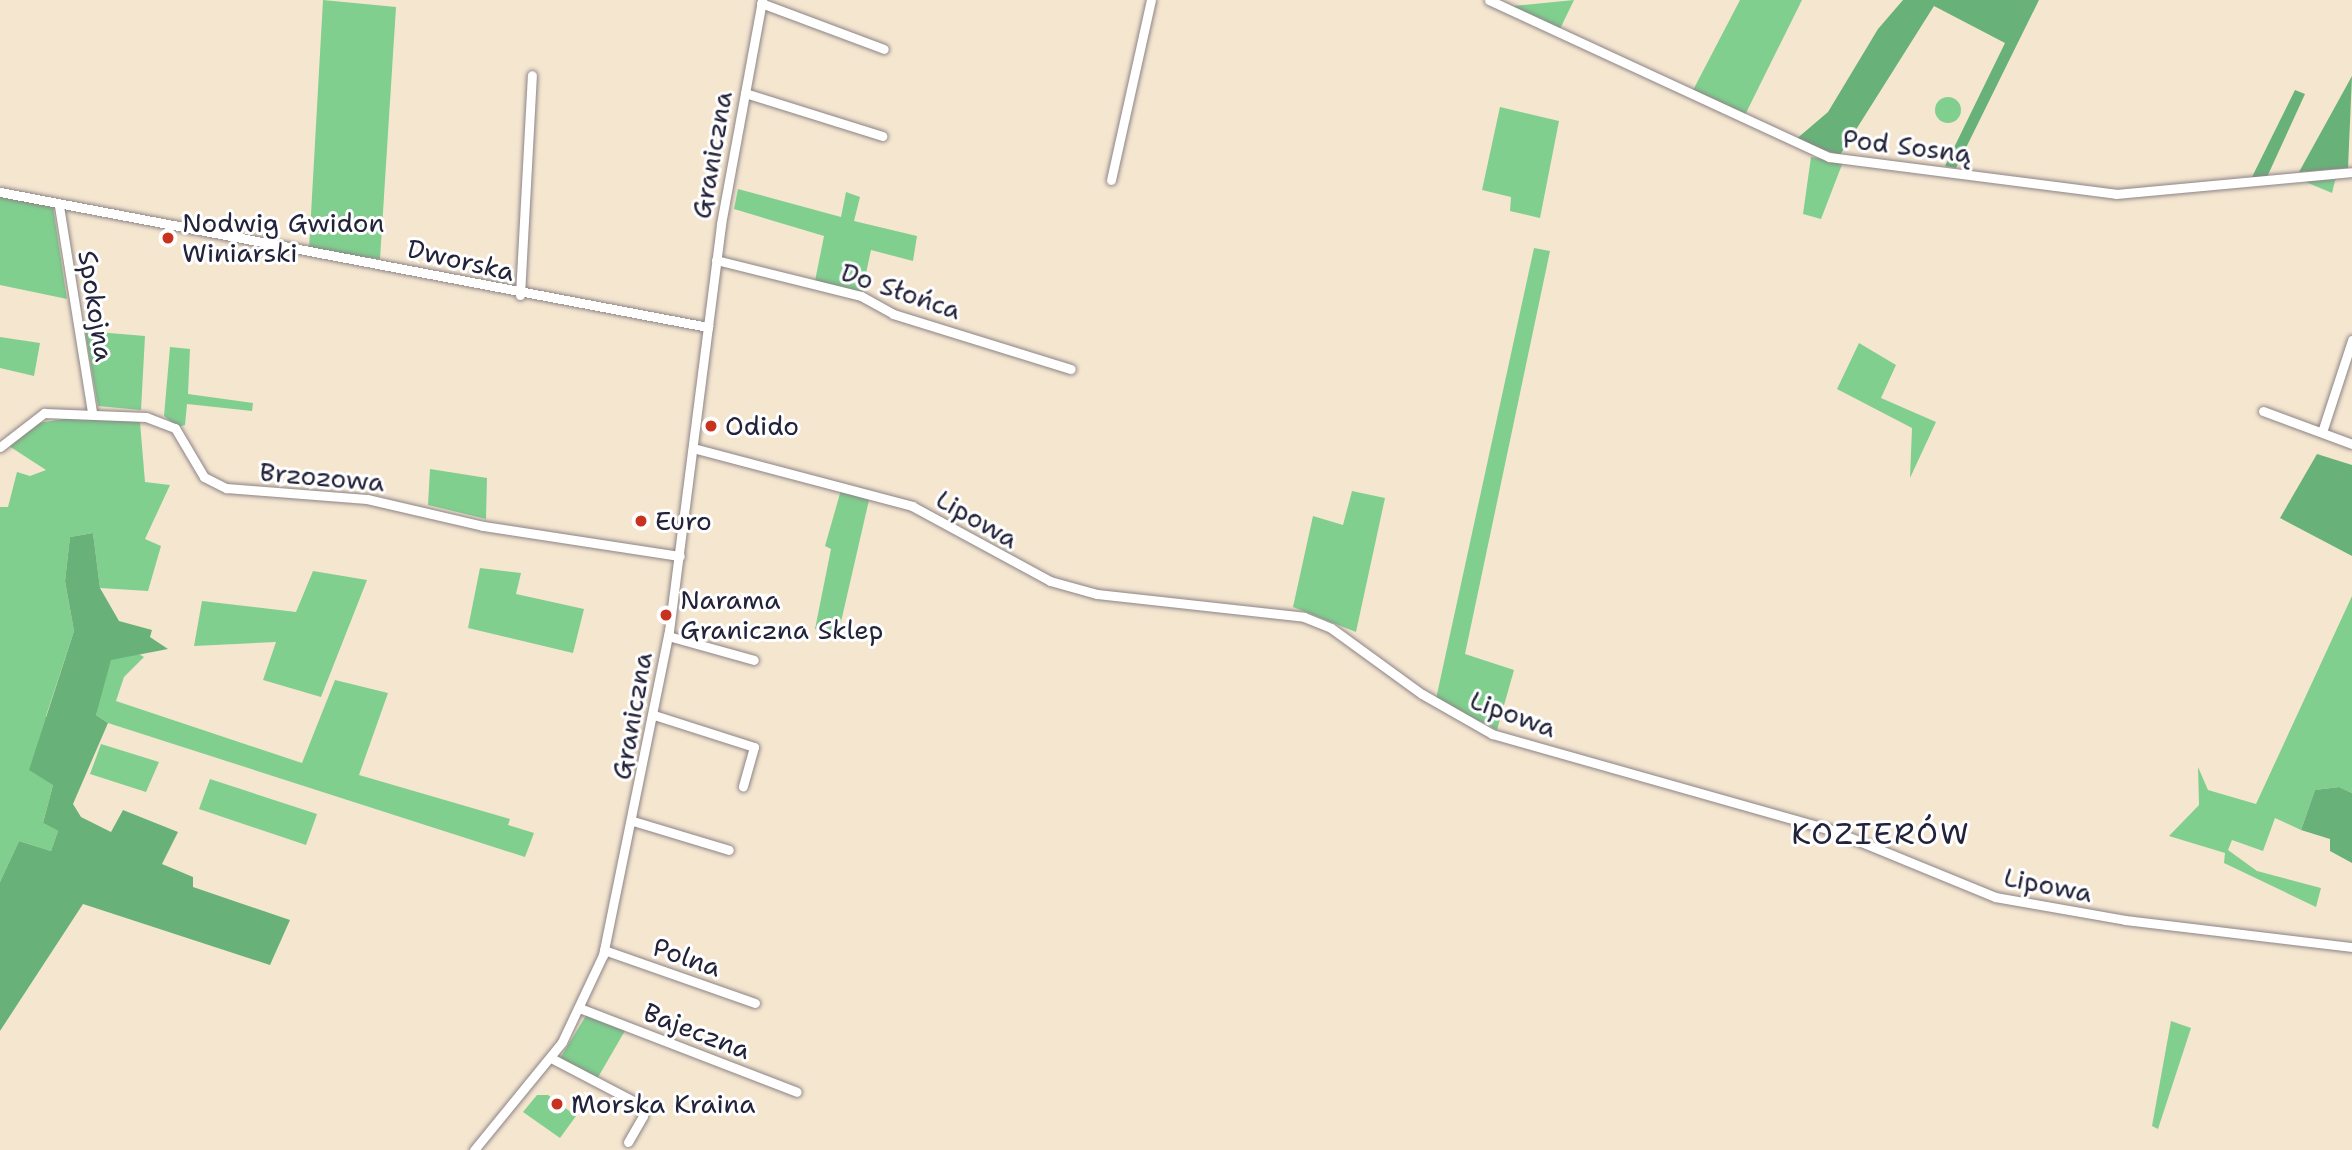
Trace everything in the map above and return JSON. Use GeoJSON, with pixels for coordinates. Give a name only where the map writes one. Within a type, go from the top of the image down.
{"type":"FeatureCollection","features":[{"type":"Feature","properties":{"kind":"street"},"geometry":{"type":"LineString","coordinates":[[1111,180],[1151,0]]}},
{"type":"Feature","properties":{"kind":"street","name":"Pod Sosną"},"geometry":{"type":"LineString","coordinates":[[1489,0],[1829,157],[2116,194],[2352,172]]}},
{"type":"Feature","properties":{"kind":"street"},"geometry":{"type":"LineString","coordinates":[[762,2],[884,49]]}},
{"type":"Feature","properties":{"kind":"street","name":"Graniczna"},"geometry":{"type":"LineString","coordinates":[[474,1150],[551,1058],[582,1009],[604,950],[633,821],[668,636],[716,260],[762,2]]}},
{"type":"Feature","properties":{"kind":"street"},"geometry":{"type":"LineString","coordinates":[[520,295],[532,75]]}},
{"type":"Feature","properties":{"kind":"street"},"geometry":{"type":"LineString","coordinates":[[745,93],[882,136]]}},
{"type":"Feature","properties":{"kind":"street","name":"Dworska"},"geometry":{"type":"LineString","coordinates":[[0,192],[59,206],[520,295],[708,327]]}},
{"type":"Feature","properties":{"kind":"street","name":"Spokojna"},"geometry":{"type":"LineString","coordinates":[[59,206],[92,412]]}},
{"type":"Feature","properties":{"kind":"street","name":"Do Słońca"},"geometry":{"type":"LineString","coordinates":[[716,260],[861,296],[893,313],[1071,369]]}},
{"type":"Feature","properties":{"kind":"street"},"geometry":{"type":"LineString","coordinates":[[2322,432],[2352,340]]}},
{"type":"Feature","properties":{"kind":"street"},"geometry":{"type":"LineString","coordinates":[[2263,411],[2352,444]]}},
{"type":"Feature","properties":{"kind":"street","name":"Brzozowa"},"geometry":{"type":"LineString","coordinates":[[0,447],[44,414],[92,412],[146,417],[175,428],[204,477],[226,488],[368,499],[482,526],[680,556]]}},
{"type":"Feature","properties":{"kind":"street","name":"Lipowa"},"geometry":{"type":"LineString","coordinates":[[693,449],[912,506],[1050,581],[1097,594],[1304,617],[1331,628],[1422,694],[1492,734],[1832,830],[1995,897],[2125,920],[2352,947]]}},
{"type":"Feature","properties":{"kind":"street"},"geometry":{"type":"LineString","coordinates":[[668,636],[754,660]]}},
{"type":"Feature","properties":{"kind":"street"},"geometry":{"type":"LineString","coordinates":[[654,715],[754,747],[743,786]]}},
{"type":"Feature","properties":{"kind":"street"},"geometry":{"type":"LineString","coordinates":[[633,821],[729,850]]}},
{"type":"Feature","properties":{"kind":"street","name":"Polna"},"geometry":{"type":"LineString","coordinates":[[604,950],[755,1003]]}},
{"type":"Feature","properties":{"kind":"street","name":"Bajeczna"},"geometry":{"type":"LineString","coordinates":[[582,1009],[797,1092]]}},
{"type":"Feature","properties":{"kind":"street"},"geometry":{"type":"LineString","coordinates":[[551,1058],[641,1105],[643,1116],[628,1142]]}},
{"type":"Feature","properties":{"kind":"green space"},"geometry":{"type":"Polygon","coordinates":[[[323,0],[396,7],[380,259],[309,250],[323,0]]]}},
{"type":"Feature","properties":{"kind":"green space"},"geometry":{"type":"Polygon","coordinates":[[[1497,0],[1513,6],[1574,0],[1559,31],[1497,0]]]}},
{"type":"Feature","properties":{"kind":"green space"},"geometry":{"type":"Polygon","coordinates":[[[1740,0],[1802,0],[1743,119],[1691,94],[1740,0]]]}},
{"type":"Feature","properties":{"kind":"green space"},"geometry":{"type":"Polygon","coordinates":[[[1903,0],[2039,0],[1956,168],[1945,166],[2005,43],[1934,6],[1840,155],[1794,141],[1828,112],[1878,29],[1903,0]]]}},
{"type":"Feature","properties":{"kind":"green space"},"geometry":{"type":"Polygon","coordinates":[[[2352,76],[2348,168],[2299,172],[2352,76]]]}},
{"type":"Feature","properties":{"kind":"green space"},"geometry":{"type":"Polygon","coordinates":[[[2295,90],[2305,94],[2267,177],[2251,179],[2295,90]]]}},
{"type":"Feature","properties":{"kind":"green space"},"geometry":{"type":"Polygon","coordinates":[[[1948,97],[1957,101],[1961,110],[1957,119],[1948,123],[1939,119],[1935,110],[1939,101],[1948,97]]]}},
{"type":"Feature","properties":{"kind":"green space"},"geometry":{"type":"Polygon","coordinates":[[[1500,107],[1559,121],[1540,218],[1510,211],[1511,197],[1482,190],[1500,107]]]}},
{"type":"Feature","properties":{"kind":"green space"},"geometry":{"type":"Polygon","coordinates":[[[1811,157],[1843,162],[1821,219],[1803,214],[1811,157]]]}},
{"type":"Feature","properties":{"kind":"green space"},"geometry":{"type":"Polygon","coordinates":[[[2337,173],[2332,193],[2296,178],[2337,173]]]}},
{"type":"Feature","properties":{"kind":"green space"},"geometry":{"type":"Polygon","coordinates":[[[738,189],[841,217],[846,192],[860,197],[854,221],[917,236],[913,261],[871,250],[862,292],[815,281],[824,236],[734,209],[738,189]]]}},
{"type":"Feature","properties":{"kind":"green space"},"geometry":{"type":"Polygon","coordinates":[[[0,195],[53,207],[67,299],[0,285],[0,195]]]}},
{"type":"Feature","properties":{"kind":"green space"},"geometry":{"type":"Polygon","coordinates":[[[1534,248],[1550,251],[1465,654],[1514,670],[1497,730],[1436,699],[1534,248]]]}},
{"type":"Feature","properties":{"kind":"green space"},"geometry":{"type":"Polygon","coordinates":[[[85,331],[145,336],[141,410],[98,406],[85,331]]]}},
{"type":"Feature","properties":{"kind":"green space"},"geometry":{"type":"Polygon","coordinates":[[[0,337],[40,343],[34,376],[0,368],[0,337]]]}},
{"type":"Feature","properties":{"kind":"green space"},"geometry":{"type":"Polygon","coordinates":[[[1859,343],[1896,365],[1881,398],[1936,422],[1910,478],[1912,428],[1837,389],[1859,343]]]}},
{"type":"Feature","properties":{"kind":"green space"},"geometry":{"type":"Polygon","coordinates":[[[170,347],[190,349],[188,394],[253,403],[252,411],[187,404],[185,425],[178,427],[164,416],[170,347]]]}},
{"type":"Feature","properties":{"kind":"green space"},"geometry":{"type":"Polygon","coordinates":[[[78,417],[140,422],[145,482],[170,485],[145,539],[161,546],[148,591],[100,588],[93,533],[70,537],[65,581],[74,631],[46,716],[53,785],[43,823],[58,831],[51,851],[19,841],[0,882],[0,507],[8,507],[17,472],[30,476],[46,470],[9,446],[31,424],[78,417]]]}},
{"type":"Feature","properties":{"kind":"green space"},"geometry":{"type":"Polygon","coordinates":[[[2317,454],[2352,465],[2352,556],[2280,518],[2317,454]]]}},
{"type":"Feature","properties":{"kind":"green space"},"geometry":{"type":"Polygon","coordinates":[[[430,469],[487,478],[486,519],[428,505],[430,469]]]}},
{"type":"Feature","properties":{"kind":"green space"},"geometry":{"type":"Polygon","coordinates":[[[841,490],[869,500],[838,635],[815,629],[831,549],[825,546],[841,490]]]}},
{"type":"Feature","properties":{"kind":"green space"},"geometry":{"type":"Polygon","coordinates":[[[1352,491],[1385,498],[1356,632],[1293,607],[1313,516],[1343,525],[1352,491]]]}},
{"type":"Feature","properties":{"kind":"green space"},"geometry":{"type":"Polygon","coordinates":[[[93,533],[100,588],[119,621],[152,630],[150,637],[168,649],[111,660],[96,715],[108,723],[73,804],[81,817],[111,832],[123,810],[178,832],[162,864],[193,877],[193,887],[290,920],[270,965],[83,904],[0,1031],[0,882],[19,841],[51,851],[58,831],[43,823],[53,785],[29,770],[74,631],[65,581],[70,537],[93,533]]]}},
{"type":"Feature","properties":{"kind":"green space"},"geometry":{"type":"Polygon","coordinates":[[[480,568],[521,573],[516,594],[584,609],[573,653],[468,628],[480,568]]]}},
{"type":"Feature","properties":{"kind":"green space"},"geometry":{"type":"Polygon","coordinates":[[[313,571],[367,580],[321,697],[263,680],[276,642],[194,646],[202,601],[296,612],[313,571]]]}},
{"type":"Feature","properties":{"kind":"green space"},"geometry":{"type":"Polygon","coordinates":[[[2352,596],[2352,793],[2339,787],[2315,790],[2301,830],[2275,818],[2263,851],[2232,840],[2228,850],[2257,871],[2321,888],[2316,907],[2224,863],[2225,853],[2169,836],[2199,805],[2198,767],[2208,790],[2256,804],[2352,596]]]}},
{"type":"Feature","properties":{"kind":"green space"},"geometry":{"type":"Polygon","coordinates":[[[134,651],[144,657],[124,677],[116,701],[302,763],[335,680],[388,693],[359,775],[510,819],[508,825],[534,833],[525,857],[108,723],[96,715],[100,686],[111,659],[134,651]]]}},
{"type":"Feature","properties":{"kind":"green space"},"geometry":{"type":"Polygon","coordinates":[[[101,744],[159,762],[146,792],[90,774],[101,744]]]}},
{"type":"Feature","properties":{"kind":"green space"},"geometry":{"type":"Polygon","coordinates":[[[210,779],[317,814],[306,845],[199,809],[210,779]]]}},
{"type":"Feature","properties":{"kind":"green space"},"geometry":{"type":"Polygon","coordinates":[[[2339,787],[2352,793],[2352,863],[2330,851],[2330,839],[2301,830],[2315,790],[2339,787]]]}},
{"type":"Feature","properties":{"kind":"green space"},"geometry":{"type":"Polygon","coordinates":[[[587,1014],[626,1029],[597,1079],[559,1060],[587,1014]]]}},
{"type":"Feature","properties":{"kind":"green space"},"geometry":{"type":"Polygon","coordinates":[[[2171,1021],[2191,1028],[2158,1129],[2152,1126],[2171,1021]]]}},
{"type":"Feature","properties":{"kind":"green space"},"geometry":{"type":"Polygon","coordinates":[[[537,1095],[548,1095],[576,1116],[560,1138],[523,1112],[537,1095]]]}},
{"type":"Feature","properties":{"kind":"place","name":"Nodwig Gwidon Winiarski"},"geometry":{"type":"Point","coordinates":[168,238]}},
{"type":"Feature","properties":{"kind":"place","name":"Odido"},"geometry":{"type":"Point","coordinates":[711,426]}},
{"type":"Feature","properties":{"kind":"place","name":"Euro"},"geometry":{"type":"Point","coordinates":[641,521]}},
{"type":"Feature","properties":{"kind":"place","name":"Narama Graniczna Sklep"},"geometry":{"type":"Point","coordinates":[666,615]}},
{"type":"Feature","properties":{"kind":"place","name":"Morska Kraina"},"geometry":{"type":"Point","coordinates":[557,1104]}},
{"type":"Feature","properties":{"kind":"district","name":"KOZIERÓW"},"geometry":{"type":"Point","coordinates":[1881,834]}}]}
